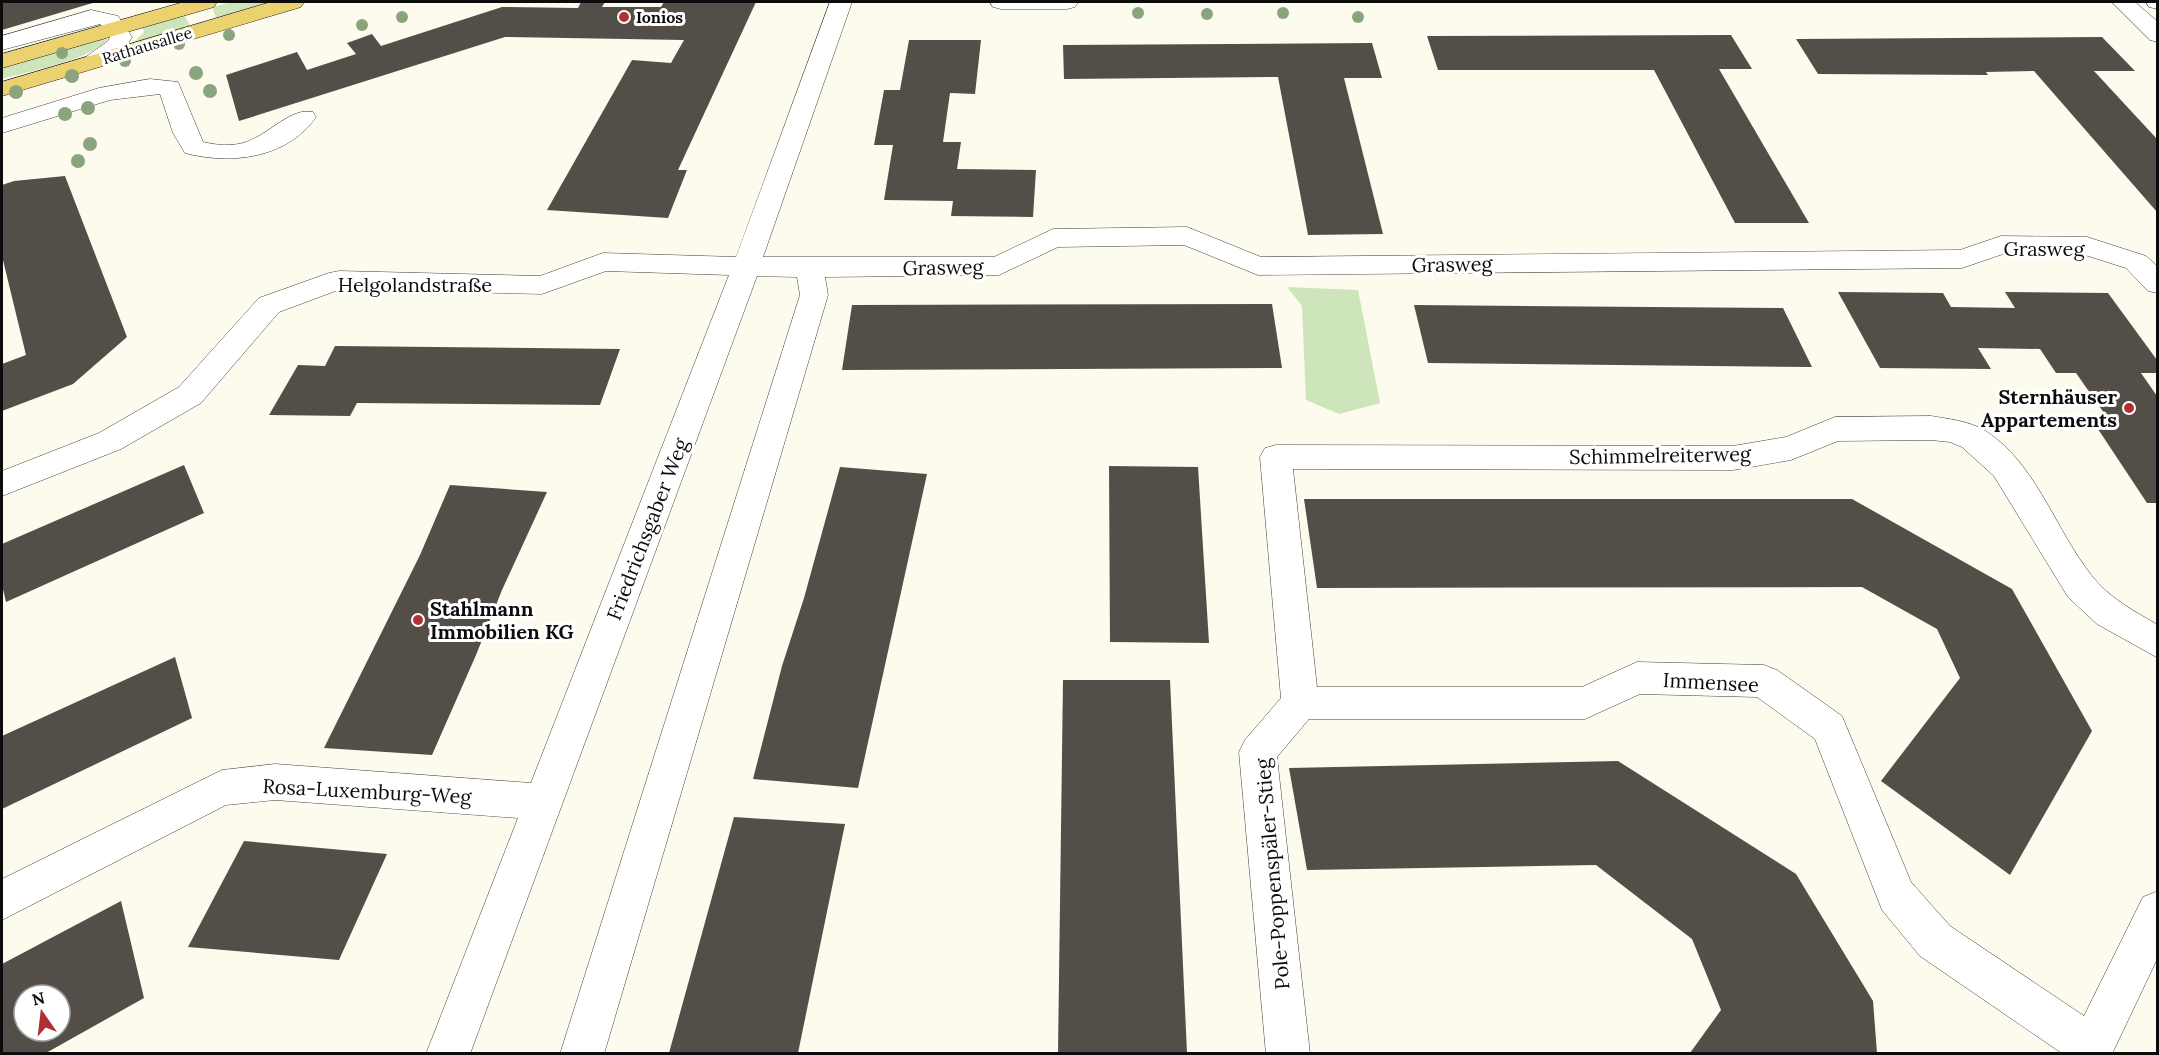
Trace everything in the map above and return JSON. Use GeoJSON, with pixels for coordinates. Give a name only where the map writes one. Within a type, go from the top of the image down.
{"type":"FeatureCollection","features":[{"type":"Feature","properties":{"kind":"main road","name":"Rathausallee"},"geometry":{"type":"LineString","coordinates":[[2,61],[206,2]]}},
{"type":"Feature","properties":{"kind":"main road","name":"Rathausallee"},"geometry":{"type":"LineString","coordinates":[[2,88],[293,2]]}},
{"type":"Feature","properties":{"kind":"street","name":"Friedrichsgaber Weg"},"geometry":{"type":"LineString","coordinates":[[448,1053],[746,267],[841,2]]}},
{"type":"Feature","properties":{"kind":"street"},"geometry":{"type":"LineString","coordinates":[[1001,2],[1066,2]]}},
{"type":"Feature","properties":{"kind":"street"},"geometry":{"type":"LineString","coordinates":[[2123,2],[2157,34]]}},
{"type":"Feature","properties":{"kind":"street"},"geometry":{"type":"LineString","coordinates":[[2,43],[91,17],[105,16],[113,20],[121,37],[117,45],[91,62]]}},
{"type":"Feature","properties":{"kind":"street"},"geometry":{"type":"LineString","coordinates":[[2,126],[119,90],[156,85],[170,87],[185,133],[194,148],[212,153],[238,152],[264,146],[282,136],[304,117]]}},
{"type":"Feature","properties":{"kind":"street","name":"Grasweg"},"geometry":{"type":"LineString","coordinates":[[746,267],[999,266],[1053,238],[1187,236],[1258,267],[1962,259],[2001,245],[2076,245],[2087,246],[2136,262],[2157,284]]}},
{"type":"Feature","properties":{"kind":"street","name":"Helgolandstraße"},"geometry":{"type":"LineString","coordinates":[[2,484],[110,441],[190,395],[269,305],[339,280],[542,285],[603,262],[746,267]]}},
{"type":"Feature","properties":{"kind":"street"},"geometry":{"type":"LineString","coordinates":[[582,1053],[814,295],[808,268]]}},
{"type":"Feature","properties":{"kind":"street","name":"Schimmelreiterweg"},"geometry":{"type":"LineString","coordinates":[[1300,703],[1276,457],[1733,458],[1791,448],[1835,429],[1931,428],[1955,431],[1973,439],[2005,467],[2080,587],[2092,601],[2157,643]]}},
{"type":"Feature","properties":{"kind":"street","name":"Immensee"},"geometry":{"type":"LineString","coordinates":[[1300,703],[1585,703],[1637,678],[1764,681],[1828,728],[1896,896],[1935,941],[2090,1050]]}},
{"type":"Feature","properties":{"kind":"street","name":"Pole-Poppenspäler-Stieg"},"geometry":{"type":"LineString","coordinates":[[1287,1053],[1258,752],[1300,703]]}},
{"type":"Feature","properties":{"kind":"street","name":"Rosa-Luxemburg-Weg"},"geometry":{"type":"LineString","coordinates":[[2,900],[222,788],[275,782],[544,802]]}},
{"type":"Feature","properties":{"kind":"street"},"geometry":{"type":"LineString","coordinates":[[2090,1050],[2157,911]]}},
{"type":"Feature","properties":{"kind":"green space"},"geometry":{"type":"Polygon","coordinates":[[[232,2],[274,2],[216,18],[212,7],[232,2]]]}},
{"type":"Feature","properties":{"kind":"green space"},"geometry":{"type":"Polygon","coordinates":[[[184,14],[190,26],[134,42],[144,32],[142,26],[184,14]]]}},
{"type":"Feature","properties":{"kind":"green space"},"geometry":{"type":"Polygon","coordinates":[[[100,38],[107,39],[89,53],[75,59],[2,79],[2,68],[100,38]]]}},
{"type":"Feature","properties":{"kind":"green space"},"geometry":{"type":"Polygon","coordinates":[[[1287,287],[1358,290],[1380,403],[1339,414],[1306,400],[1302,306],[1287,287]]]}},
{"type":"Feature","properties":{"kind":"building"},"geometry":{"type":"Polygon","coordinates":[[[2,2],[96,2],[2,30],[2,2]]]}},
{"type":"Feature","properties":{"kind":"building"},"geometry":{"type":"Polygon","coordinates":[[[581,2],[605,2],[602,7],[661,7],[664,2],[756,2],[678,170],[687,170],[668,218],[547,210],[632,60],[671,63],[684,40],[505,37],[239,121],[226,75],[297,52],[307,70],[356,54],[347,43],[372,34],[381,46],[502,7],[578,8],[581,2]]]}},
{"type":"Feature","properties":{"kind":"building"},"geometry":{"type":"Polygon","coordinates":[[[1731,35],[1752,69],[1719,69],[1809,223],[1735,223],[1654,70],[1438,70],[1427,36],[1731,35]]]}},
{"type":"Feature","properties":{"kind":"building"},"geometry":{"type":"Polygon","coordinates":[[[2102,37],[2135,71],[2094,71],[2157,139],[2157,212],[2034,71],[1986,72],[1988,75],[1818,74],[1796,39],[2102,37]]]}},
{"type":"Feature","properties":{"kind":"building"},"geometry":{"type":"Polygon","coordinates":[[[909,40],[981,40],[975,94],[950,93],[943,142],[961,142],[957,169],[1036,170],[1033,217],[951,216],[953,201],[884,200],[893,145],[874,145],[884,90],[900,90],[909,40]]]}},
{"type":"Feature","properties":{"kind":"building"},"geometry":{"type":"Polygon","coordinates":[[[1372,43],[1382,78],[1344,78],[1383,234],[1308,235],[1278,77],[1064,79],[1063,45],[1372,43]]]}},
{"type":"Feature","properties":{"kind":"building"},"geometry":{"type":"Polygon","coordinates":[[[65,176],[127,337],[73,384],[2,411],[2,364],[26,355],[2,256],[2,185],[14,181],[65,176]]]}},
{"type":"Feature","properties":{"kind":"building","name":"Sternhäuser Appartements"},"geometry":{"type":"Polygon","coordinates":[[[1838,292],[1943,293],[1951,307],[2015,308],[2005,292],[2108,293],[2157,360],[2157,373],[2141,373],[2157,396],[2157,503],[2147,503],[2092,420],[2109,420],[2076,373],[2056,373],[2040,349],[1978,348],[1991,369],[1880,368],[1838,292]]]}},
{"type":"Feature","properties":{"kind":"building"},"geometry":{"type":"Polygon","coordinates":[[[1272,304],[1282,368],[842,370],[852,305],[1272,304]]]}},
{"type":"Feature","properties":{"kind":"building"},"geometry":{"type":"Polygon","coordinates":[[[1414,305],[1783,308],[1812,367],[1428,363],[1414,305]]]}},
{"type":"Feature","properties":{"kind":"building"},"geometry":{"type":"Polygon","coordinates":[[[335,346],[620,349],[600,405],[357,403],[350,416],[269,415],[298,365],[325,366],[335,346]]]}},
{"type":"Feature","properties":{"kind":"building"},"geometry":{"type":"Polygon","coordinates":[[[184,465],[204,513],[6,602],[2,585],[2,544],[184,465]]]}},
{"type":"Feature","properties":{"kind":"building"},"geometry":{"type":"Polygon","coordinates":[[[1109,466],[1198,467],[1209,643],[1110,642],[1109,466]]]}},
{"type":"Feature","properties":{"kind":"building"},"geometry":{"type":"Polygon","coordinates":[[[840,467],[927,474],[858,788],[753,779],[782,666],[804,598],[840,467]]]}},
{"type":"Feature","properties":{"kind":"building"},"geometry":{"type":"Polygon","coordinates":[[[450,485],[547,492],[502,590],[432,755],[324,748],[420,555],[450,485]]]}},
{"type":"Feature","properties":{"kind":"building"},"geometry":{"type":"Polygon","coordinates":[[[1304,499],[1852,499],[2012,589],[2092,731],[2010,875],[1881,781],[1960,678],[1937,629],[1862,587],[1317,588],[1304,499]]]}},
{"type":"Feature","properties":{"kind":"building"},"geometry":{"type":"Polygon","coordinates":[[[175,657],[192,718],[2,809],[2,736],[175,657]]]}},
{"type":"Feature","properties":{"kind":"building"},"geometry":{"type":"Polygon","coordinates":[[[1063,680],[1170,680],[1187,1053],[1058,1053],[1063,680]]]}},
{"type":"Feature","properties":{"kind":"building"},"geometry":{"type":"Polygon","coordinates":[[[1618,761],[1796,874],[1873,1001],[1877,1053],[1690,1053],[1721,1010],[1692,939],[1596,865],[1307,870],[1289,768],[1618,761]]]}},
{"type":"Feature","properties":{"kind":"building"},"geometry":{"type":"Polygon","coordinates":[[[734,817],[845,824],[798,1053],[669,1053],[734,817]]]}},
{"type":"Feature","properties":{"kind":"building"},"geometry":{"type":"Polygon","coordinates":[[[244,841],[387,854],[339,960],[188,947],[244,841]]]}},
{"type":"Feature","properties":{"kind":"building"},"geometry":{"type":"Polygon","coordinates":[[[121,901],[144,998],[72,1038],[72,983],[12,983],[12,1043],[64,1043],[46,1053],[2,1053],[2,964],[121,901]]]}},
{"type":"Feature","properties":{"kind":"place","name":"Ionios"},"geometry":{"type":"Point","coordinates":[624,17]}},
{"type":"Feature","properties":{"kind":"place","name":"Sternhäuser Appartements"},"geometry":{"type":"Point","coordinates":[2129,408]}},
{"type":"Feature","properties":{"kind":"place","name":"Stahlmann Immobilien KG"},"geometry":{"type":"Point","coordinates":[418,620]}}]}
